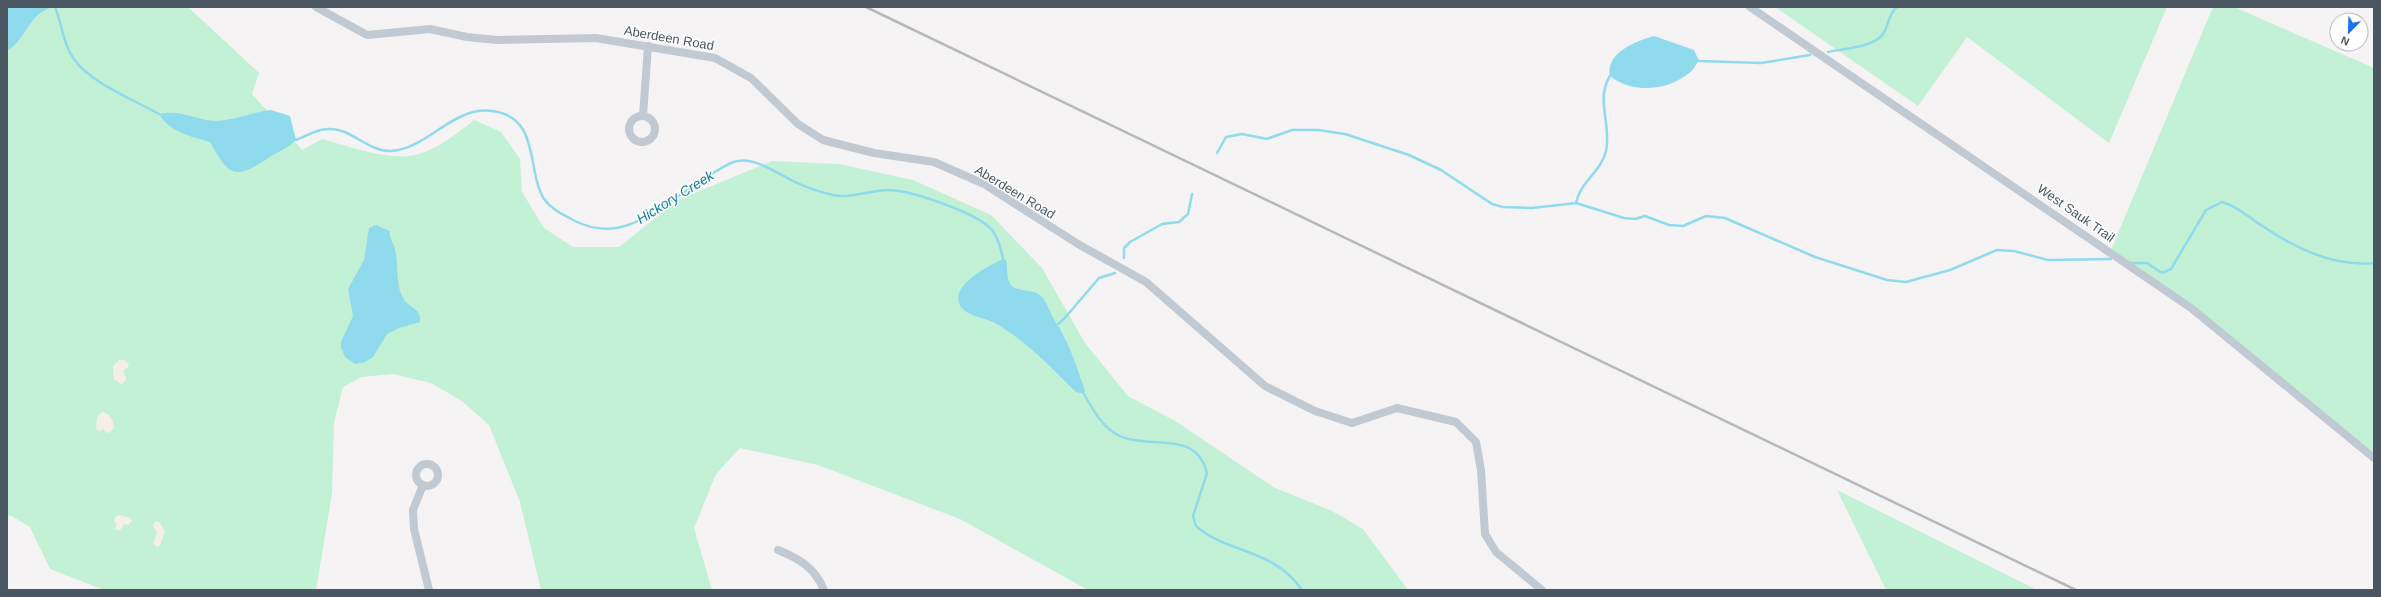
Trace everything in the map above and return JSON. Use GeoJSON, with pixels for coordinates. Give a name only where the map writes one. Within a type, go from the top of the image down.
{"type":"FeatureCollection","features":[{"type":"Feature","properties":{"kind":"street","name":"Aberdeen Road"},"geometry":{"type":"LineString","coordinates":[[316,7],[367,35],[430,29],[467,37],[497,40],[596,38],[715,58],[751,78],[798,124],[823,140],[874,153],[934,162],[984,184],[1078,244],[1146,282],[1264,386],[1315,411],[1352,423],[1397,408],[1456,422],[1476,442],[1481,470],[1485,534],[1496,552],[1542,590]]}},
{"type":"Feature","properties":{"kind":"street","name":"West Sauk Trail"},"geometry":{"type":"LineString","coordinates":[[1750,7],[2191,308],[2374,458]]}},
{"type":"Feature","properties":{"kind":"street"},"geometry":{"type":"LineString","coordinates":[[643,116],[648,46]]}},
{"type":"Feature","properties":{"kind":"street"},"geometry":{"type":"LineString","coordinates":[[422,485],[413,510],[414,529],[429,590]]}},
{"type":"Feature","properties":{"kind":"street"},"geometry":{"type":"LineString","coordinates":[[778,550],[800,559],[819,576],[824,590]]}},
{"type":"Feature","properties":{"kind":"green space"},"geometry":{"type":"Polygon","coordinates":[[[7,7],[188,7],[259,73],[252,94],[302,150],[322,139],[377,154],[389,156],[410,156],[435,147],[452,137],[474,120],[501,132],[520,159],[522,192],[544,228],[573,247],[619,247],[678,200],[772,161],[839,164],[913,180],[991,215],[1042,268],[1085,343],[1128,396],[1177,422],[1273,487],[1332,511],[1363,529],[1408,590],[1088,590],[960,519],[818,465],[740,448],[716,474],[694,528],[712,590],[541,590],[520,502],[489,425],[462,401],[431,383],[393,374],[361,377],[343,387],[334,422],[332,493],[316,590],[104,590],[50,569],[30,527],[10,515],[7,516],[7,7]]]}},
{"type":"Feature","properties":{"kind":"green space"},"geometry":{"type":"Polygon","coordinates":[[[1775,7],[2167,7],[2109,143],[1967,37],[1918,106],[1775,7]]]}},
{"type":"Feature","properties":{"kind":"green space"},"geometry":{"type":"Polygon","coordinates":[[[2213,7],[2234,7],[2329,48],[2329,52],[2337,52],[2374,68],[2374,455],[2111,250],[2213,7]]]}},
{"type":"Feature","properties":{"kind":"green space"},"geometry":{"type":"Polygon","coordinates":[[[1837,490],[2037,590],[1886,590],[1837,490]]]}},
{"type":"Feature","properties":{"kind":"sand"},"geometry":{"type":"Polygon","coordinates":[[[119,360],[124,360],[129,364],[123,371],[126,379],[122,385],[114,379],[113,366],[119,360]]]}},
{"type":"Feature","properties":{"kind":"sand"},"geometry":{"type":"Polygon","coordinates":[[[102,412],[107,414],[112,420],[114,428],[110,432],[106,433],[104,429],[99,431],[96,429],[97,417],[102,412]]]}},
{"type":"Feature","properties":{"kind":"sand"},"geometry":{"type":"Polygon","coordinates":[[[119,515],[130,518],[132,521],[128,525],[124,524],[120,531],[115,529],[116,524],[114,521],[116,516],[119,515]]]}},
{"type":"Feature","properties":{"kind":"sand"},"geometry":{"type":"Polygon","coordinates":[[[155,521],[159,522],[165,531],[160,545],[157,547],[153,543],[157,533],[153,526],[155,521]]]}},
{"type":"Feature","properties":{"kind":"water"},"geometry":{"type":"Polygon","coordinates":[[[7,7],[55,7],[40,13],[14,46],[7,51],[7,7]]]}},
{"type":"Feature","properties":{"kind":"water"},"geometry":{"type":"Polygon","coordinates":[[[1654,36],[1694,50],[1699,61],[1691,72],[1671,84],[1650,88],[1629,86],[1610,76],[1612,61],[1623,49],[1654,36]]]}},
{"type":"Feature","properties":{"kind":"water"},"geometry":{"type":"Polygon","coordinates":[[[271,110],[290,116],[296,140],[289,146],[256,166],[239,172],[227,168],[210,142],[188,136],[175,130],[169,126],[159,114],[175,113],[217,121],[271,110]]]}},
{"type":"Feature","properties":{"kind":"water"},"geometry":{"type":"Polygon","coordinates":[[[376,225],[390,231],[396,255],[399,287],[405,301],[419,314],[420,322],[399,328],[387,334],[373,357],[365,362],[355,364],[345,357],[341,347],[341,342],[353,316],[348,289],[364,260],[369,228],[376,225]]]}},
{"type":"Feature","properties":{"kind":"water"},"geometry":{"type":"Polygon","coordinates":[[[1003,259],[1006,260],[1008,278],[1012,286],[1020,290],[1039,294],[1046,303],[1072,355],[1085,391],[1084,394],[1076,392],[1037,354],[1006,330],[995,323],[974,316],[961,307],[958,296],[966,282],[1003,259]]]}},
{"type":"Feature","properties":{"kind":"waterway","name":"Hickory Creek"},"geometry":{"type":"LineString","coordinates":[[55,7],[67,47],[81,67],[101,83],[159,114]]}},
{"type":"Feature","properties":{"kind":"waterway"},"geometry":{"type":"LineString","coordinates":[[1828,52],[1866,45],[1873,42],[1883,34],[1890,16],[1897,7]]}},
{"type":"Feature","properties":{"kind":"waterway"},"geometry":{"type":"LineString","coordinates":[[1699,61],[1761,63],[1810,55]]}},
{"type":"Feature","properties":{"kind":"waterway"},"geometry":{"type":"LineString","coordinates":[[1576,203],[1582,189],[1600,165],[1606,151],[1607,132],[1604,94],[1610,76]]}},
{"type":"Feature","properties":{"kind":"waterway","name":"Hickory Creek"},"geometry":{"type":"LineString","coordinates":[[296,140],[320,130],[336,129],[352,135],[375,148],[391,151],[404,149],[417,143],[452,121],[465,115],[478,111],[492,111],[508,115],[518,123],[525,134],[530,146],[539,187],[547,203],[562,214],[590,226],[605,229],[616,228],[640,220],[665,206],[724,166],[738,161],[745,161],[759,164],[802,185],[833,195],[846,196],[888,190],[911,194],[941,203],[970,215],[990,228],[997,238],[1003,259]]}},
{"type":"Feature","properties":{"kind":"waterway"},"geometry":{"type":"LineString","coordinates":[[1217,153],[1226,137],[1242,134],[1267,139],[1292,130],[1318,130],[1345,134],[1409,155],[1441,170],[1492,204],[1503,207],[1532,208],[1576,203],[1624,218],[1635,219],[1645,216],[1669,225],[1683,226],[1706,216],[1725,218],[1815,257],[1887,280],[1906,282],[1950,270],[1997,250],[2014,251],[2048,260],[2111,259]]}},
{"type":"Feature","properties":{"kind":"waterway"},"geometry":{"type":"LineString","coordinates":[[1124,258],[1124,248],[1130,242],[1162,224],[1179,222],[1188,214],[1192,194]]}},
{"type":"Feature","properties":{"kind":"waterway"},"geometry":{"type":"LineString","coordinates":[[2129,263],[2147,263],[2162,273],[2171,269],[2206,210],[2222,202],[2239,210],[2276,235],[2302,249],[2330,259],[2345,262],[2374,263]]}},
{"type":"Feature","properties":{"kind":"waterway"},"geometry":{"type":"LineString","coordinates":[[1058,324],[1099,278],[1115,273]]}},
{"type":"Feature","properties":{"kind":"waterway","name":"Hickory Creek"},"geometry":{"type":"LineString","coordinates":[[1084,394],[1101,421],[1116,434],[1129,439],[1181,445],[1192,450],[1201,459],[1207,473],[1193,516],[1196,526],[1222,542],[1264,558],[1290,576],[1302,590]]}},
{"type":"Feature","properties":{"kind":"railway"},"geometry":{"type":"LineString","coordinates":[[866,7],[2076,590]]}}]}
